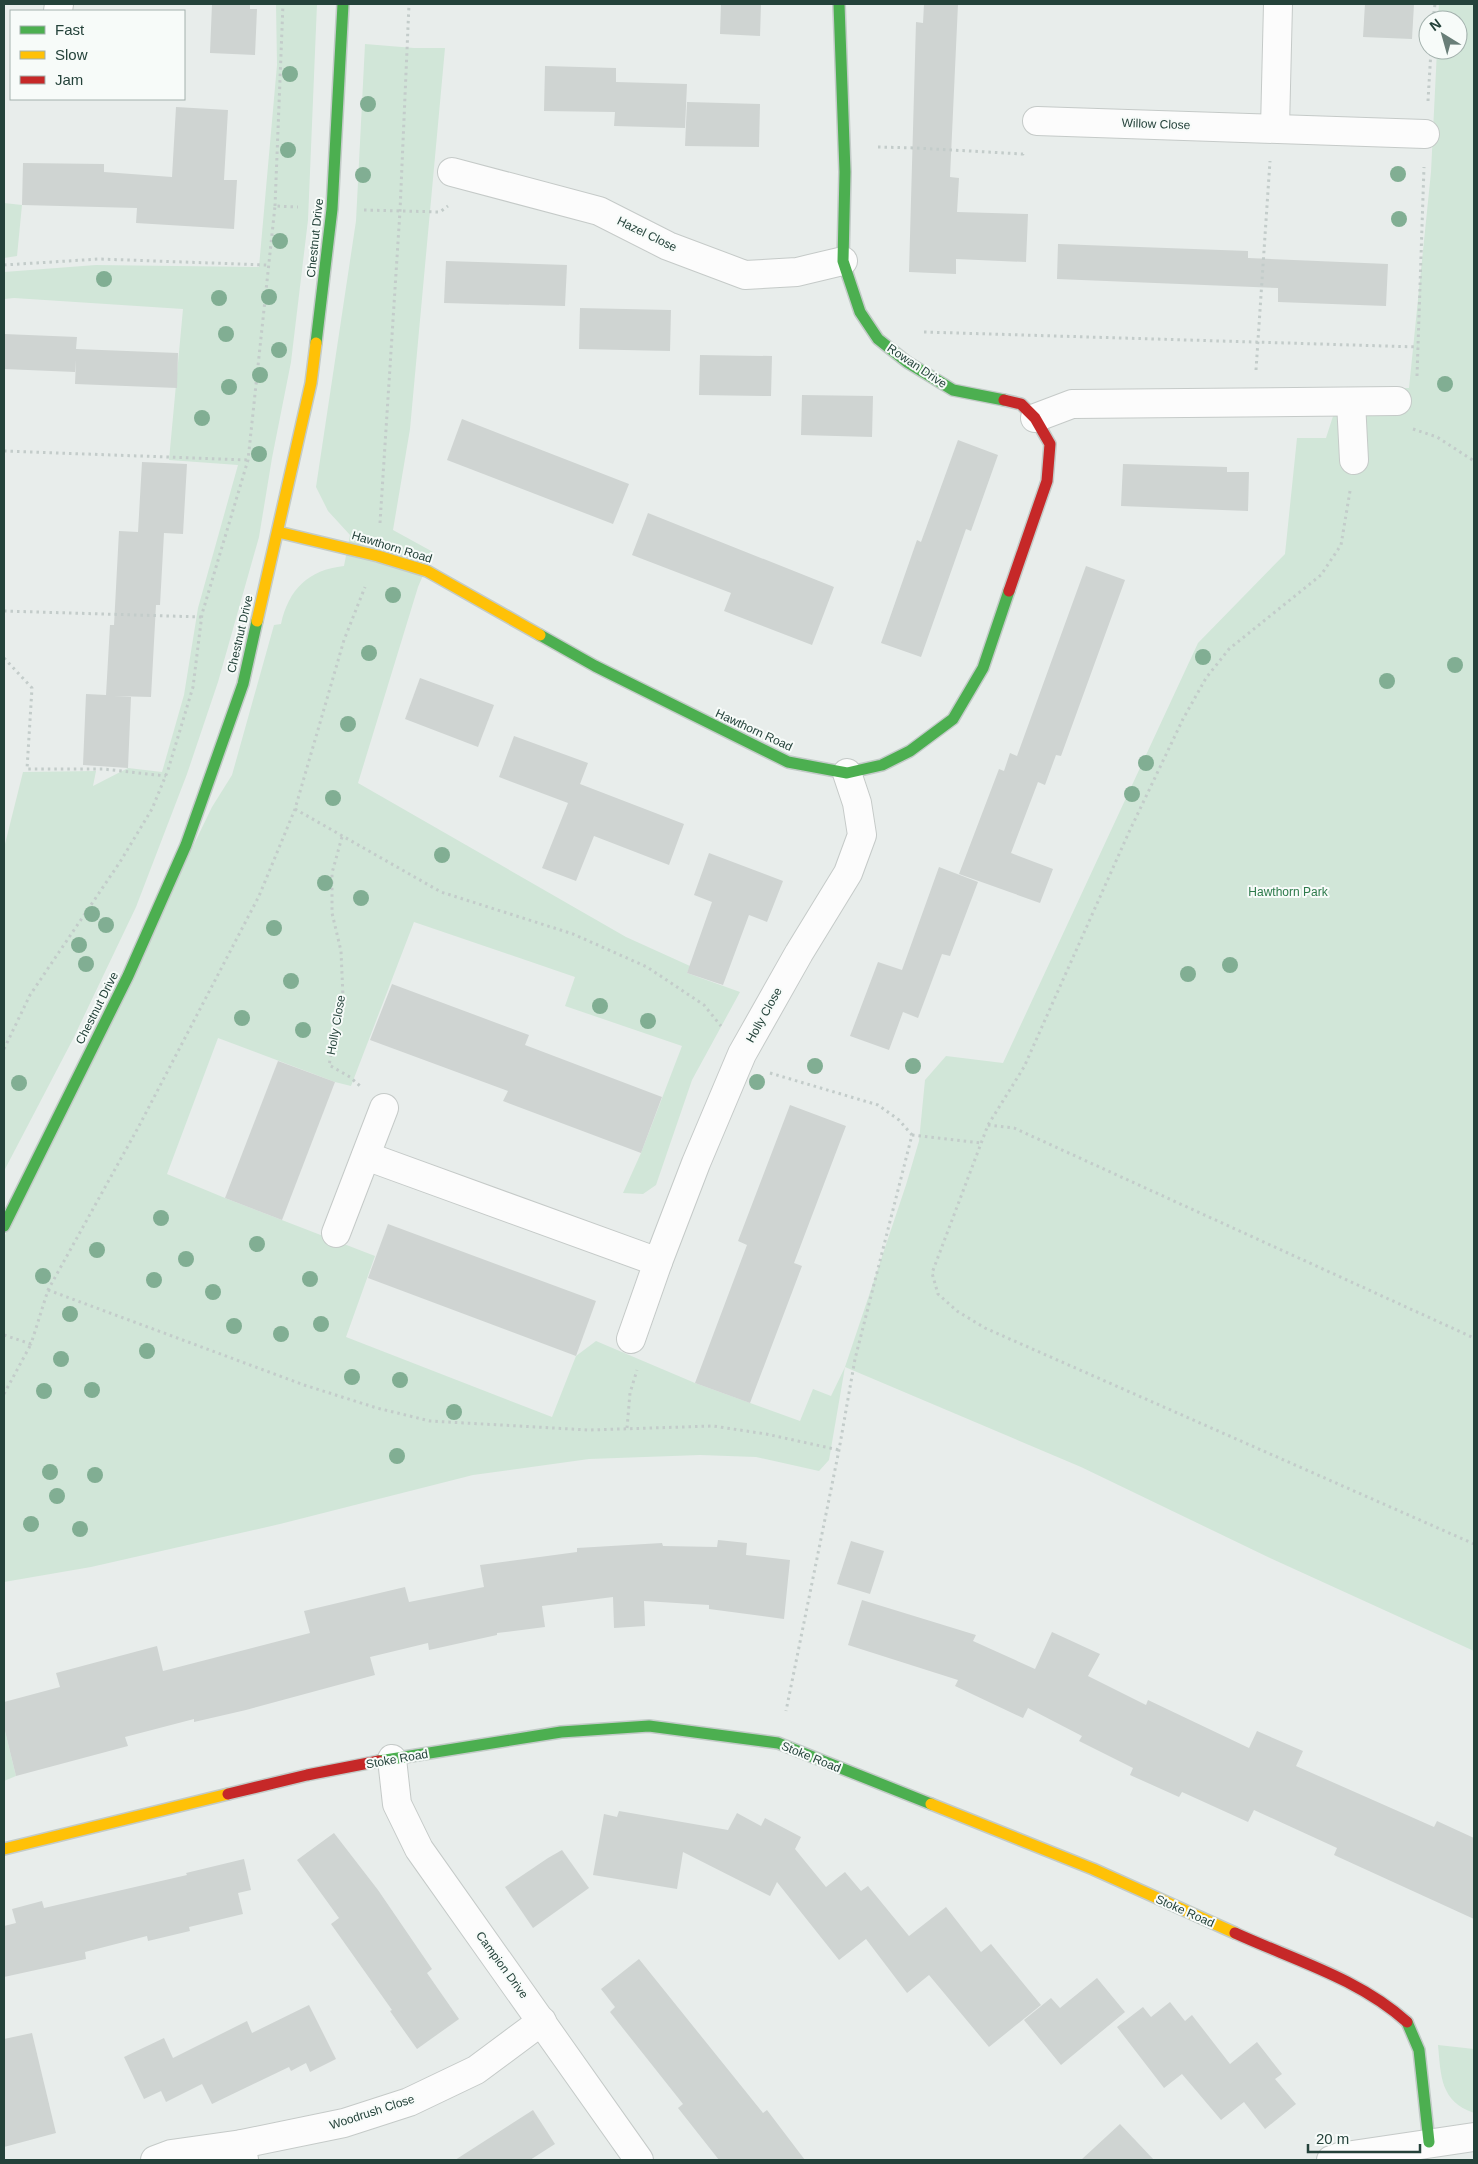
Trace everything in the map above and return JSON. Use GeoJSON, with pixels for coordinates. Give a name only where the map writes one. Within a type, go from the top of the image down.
{"type":"FeatureCollection","features":[{"type":"Feature","properties":{"kind":"street","name":"Chestnut Drive"},"geometry":{"type":"LineString","coordinates":[[4,1226],[128,976],[186,845],[243,684],[311,383],[332,209],[343,4]]}},
{"type":"Feature","properties":{"kind":"street","name":"Rowan Drive"},"geometry":{"type":"LineString","coordinates":[[839,4],[844,147],[843,261],[860,312],[878,339],[907,362],[953,390],[1021,404],[1035,418]]}},
{"type":"Feature","properties":{"kind":"street"},"geometry":{"type":"LineString","coordinates":[[1275,128],[1278,4]]}},
{"type":"Feature","properties":{"kind":"street","name":"Willow Close"},"geometry":{"type":"LineString","coordinates":[[1037,121],[1425,134]]}},
{"type":"Feature","properties":{"kind":"street","name":"Hazel Close"},"geometry":{"type":"LineString","coordinates":[[452,172],[599,210],[668,246],[745,275],[797,272],[843,261]]}},
{"type":"Feature","properties":{"kind":"street"},"geometry":{"type":"LineString","coordinates":[[1035,418],[1072,404],[1397,401]]}},
{"type":"Feature","properties":{"kind":"street"},"geometry":{"type":"LineString","coordinates":[[1351,402],[1354,460]]}},
{"type":"Feature","properties":{"kind":"street","name":"Hawthorn Road"},"geometry":{"type":"LineString","coordinates":[[278,532],[378,556],[427,572],[595,666],[788,762],[846,774],[882,764],[910,750],[953,719],[983,668],[1047,481],[1050,444],[1035,418]]}},
{"type":"Feature","properties":{"kind":"street","name":"Holly Close"},"geometry":{"type":"LineString","coordinates":[[631,1339],[696,1163],[742,1054],[848,873],[862,834],[857,803],[846,774]]}},
{"type":"Feature","properties":{"kind":"street"},"geometry":{"type":"LineString","coordinates":[[336,1233],[384,1108]]}},
{"type":"Feature","properties":{"kind":"street"},"geometry":{"type":"LineString","coordinates":[[366,1156],[658,1262]]}},
{"type":"Feature","properties":{"kind":"street","name":"Stoke Road"},"geometry":{"type":"LineString","coordinates":[[4,1850],[307,1775],[392,1759],[561,1732],[649,1726],[756,1738],[778,1744],[1094,1870],[1257,1944],[1358,1986],[1387,2004],[1407,2022],[1419,2050],[1429,2142]]}},
{"type":"Feature","properties":{"kind":"street","name":"Campion Drive"},"geometry":{"type":"LineString","coordinates":[[392,1759],[397,1804],[420,1849],[639,2160]]}},
{"type":"Feature","properties":{"kind":"street","name":"Woodrush Close"},"geometry":{"type":"LineString","coordinates":[[155,2160],[171,2154],[243,2152],[409,2102],[476,2070],[542,2021]]}},
{"type":"Feature","properties":{"kind":"street"},"geometry":{"type":"LineString","coordinates":[[1331,2160],[1339,2157],[1429,2142],[1474,2137]]}},
{"type":"Feature","properties":{"kind":"path"},"geometry":{"type":"LineString","coordinates":[[4,1049],[30,995],[120,862],[152,809],[166,776],[193,687],[202,617],[248,460],[274,206],[283,4]]}},
{"type":"Feature","properties":{"kind":"path"},"geometry":{"type":"LineString","coordinates":[[4,1394],[30,1344],[48,1290],[139,1126],[259,896],[295,809],[344,640],[378,556],[400,211],[409,4]]}},
{"type":"Feature","properties":{"kind":"path"},"geometry":{"type":"LineString","coordinates":[[1430,60],[1425,134],[1417,395],[1397,401],[1409,428],[1437,437],[1474,460]]}},
{"type":"Feature","properties":{"kind":"path"},"geometry":{"type":"LineString","coordinates":[[844,147],[916,148],[1023,154],[1037,121]]}},
{"type":"Feature","properties":{"kind":"path"},"geometry":{"type":"LineString","coordinates":[[1253,402],[1259,342],[1270,149],[1275,128]]}},
{"type":"Feature","properties":{"kind":"path"},"geometry":{"type":"LineString","coordinates":[[274,206],[440,212],[482,181]]}},
{"type":"Feature","properties":{"kind":"path"},"geometry":{"type":"LineString","coordinates":[[4,265],[99,259],[267,265]]}},
{"type":"Feature","properties":{"kind":"path"},"geometry":{"type":"LineString","coordinates":[[872,330],[1418,347]]}},
{"type":"Feature","properties":{"kind":"path"},"geometry":{"type":"LineString","coordinates":[[4,451],[248,460]]}},
{"type":"Feature","properties":{"kind":"path"},"geometry":{"type":"LineString","coordinates":[[1354,460],[1341,545],[1321,575],[1229,649],[1206,678],[1183,719],[1129,832],[1024,1067],[988,1125],[932,1273],[938,1294],[957,1311],[985,1328],[1474,1544]]}},
{"type":"Feature","properties":{"kind":"path"},"geometry":{"type":"LineString","coordinates":[[4,611],[202,617]]}},
{"type":"Feature","properties":{"kind":"path"},"geometry":{"type":"LineString","coordinates":[[4,658],[32,688],[27,769],[103,769],[166,776]]}},
{"type":"Feature","properties":{"kind":"path","name":"Holly Close"},"geometry":{"type":"LineString","coordinates":[[342,837],[332,873],[332,913],[341,951],[343,997],[329,1065],[350,1077],[384,1108]]}},
{"type":"Feature","properties":{"kind":"path"},"geometry":{"type":"LineString","coordinates":[[988,1125],[1014,1128],[1474,1338]]}},
{"type":"Feature","properties":{"kind":"path"},"geometry":{"type":"LineString","coordinates":[[912,1135],[982,1143]]}},
{"type":"Feature","properties":{"kind":"path"},"geometry":{"type":"LineString","coordinates":[[48,1290],[304,1385],[430,1421],[589,1430],[713,1426],[766,1434],[839,1450]]}},
{"type":"Feature","properties":{"kind":"path"},"geometry":{"type":"LineString","coordinates":[[4,1335],[30,1344]]}},
{"type":"Feature","properties":{"kind":"path"},"geometry":{"type":"LineString","coordinates":[[627,1428],[630,1393],[637,1373],[631,1339]]}},
{"type":"Feature","properties":{"kind":"green space"},"geometry":{"type":"Polygon","coordinates":[[[276,4],[317,4],[308,220],[291,362],[259,537],[218,682],[187,774],[136,907],[73,1039],[4,1171],[4,848],[23,772],[96,771],[93,786],[128,768],[162,772],[184,695],[198,608],[238,465],[169,460],[183,309],[14,298],[4,299],[4,272],[96,265],[259,267],[277,65],[276,4]]]}},
{"type":"Feature","properties":{"kind":"green space","name":"Hawthorn Park"},"geometry":{"type":"Polygon","coordinates":[[[1439,4],[1474,4],[1474,1651],[1270,1558],[1081,1467],[845,1367],[919,1141],[925,1080],[946,1056],[1003,1063],[1198,643],[1285,554],[1297,438],[1326,438],[1342,388],[1409,388],[1431,172],[1437,60],[1468,60],[1468,10],[1439,10],[1439,4]]]}},
{"type":"Feature","properties":{"kind":"green space"},"geometry":{"type":"Polygon","coordinates":[[[365,44],[414,48],[445,48],[410,429],[393,530],[433,552],[418,587],[358,783],[626,937],[690,966],[687,973],[740,992],[692,1080],[656,1185],[643,1194],[623,1193],[641,1153],[682,1046],[565,1006],[575,977],[414,922],[351,1086],[335,1082],[218,1038],[167,1174],[375,1256],[346,1337],[552,1417],[576,1356],[596,1341],[695,1383],[800,1421],[813,1389],[831,1396],[845,1367],[829,1460],[819,1471],[756,1457],[700,1455],[589,1459],[473,1475],[280,1524],[91,1567],[4,1582],[4,1237],[212,807],[232,775],[274,625],[281,624],[289,601],[302,583],[320,572],[344,566],[350,535],[328,511],[316,487],[356,221],[365,44]]]}},
{"type":"Feature","properties":{"kind":"green space"},"geometry":{"type":"Polygon","coordinates":[[[4,203],[22,205],[17,256],[4,258],[4,203]]]}},
{"type":"Feature","properties":{"kind":"green space"},"geometry":{"type":"Polygon","coordinates":[[[4,1727],[16,1776],[4,1781],[4,1727]]]}},
{"type":"Feature","properties":{"kind":"green space"},"geometry":{"type":"Polygon","coordinates":[[[1438,2045],[1474,2049],[1474,2113],[1454,2102],[1448,2094],[1442,2077],[1438,2045]]]}},
{"type":"Feature","properties":{"kind":"building"},"geometry":{"type":"Polygon","coordinates":[[[212,4],[250,4],[250,9],[257,9],[255,55],[210,53],[212,4]]]}},
{"type":"Feature","properties":{"kind":"building"},"geometry":{"type":"Polygon","coordinates":[[[721,4],[761,4],[760,36],[720,34],[721,4]]]}},
{"type":"Feature","properties":{"kind":"building"},"geometry":{"type":"Polygon","coordinates":[[[924,4],[958,4],[950,177],[959,178],[957,212],[1028,214],[1026,262],[956,259],[956,274],[909,272],[916,22],[923,23],[924,4]]]}},
{"type":"Feature","properties":{"kind":"building"},"geometry":{"type":"Polygon","coordinates":[[[1365,4],[1414,4],[1412,39],[1363,37],[1365,4]]]}},
{"type":"Feature","properties":{"kind":"building"},"geometry":{"type":"Polygon","coordinates":[[[545,66],[616,68],[616,82],[687,84],[685,128],[614,126],[615,112],[544,111],[545,66]]]}},
{"type":"Feature","properties":{"kind":"building"},"geometry":{"type":"Polygon","coordinates":[[[687,102],[760,104],[759,147],[685,146],[687,102]]]}},
{"type":"Feature","properties":{"kind":"building"},"geometry":{"type":"Polygon","coordinates":[[[176,107],[228,110],[224,180],[237,180],[234,229],[136,223],[137,208],[22,205],[23,163],[104,164],[104,172],[172,177],[176,107]]]}},
{"type":"Feature","properties":{"kind":"building"},"geometry":{"type":"Polygon","coordinates":[[[1058,244],[1248,251],[1248,258],[1388,264],[1386,306],[1278,302],[1278,288],[1057,279],[1058,244]]]}},
{"type":"Feature","properties":{"kind":"building"},"geometry":{"type":"Polygon","coordinates":[[[446,261],[567,265],[565,306],[444,303],[446,261]]]}},
{"type":"Feature","properties":{"kind":"building"},"geometry":{"type":"Polygon","coordinates":[[[580,308],[671,310],[670,351],[579,349],[580,308]]]}},
{"type":"Feature","properties":{"kind":"building"},"geometry":{"type":"Polygon","coordinates":[[[4,334],[77,337],[76,349],[178,353],[177,388],[75,384],[76,360],[75,372],[4,369],[4,334]]]}},
{"type":"Feature","properties":{"kind":"building"},"geometry":{"type":"Polygon","coordinates":[[[700,355],[772,356],[771,396],[699,395],[700,355]]]}},
{"type":"Feature","properties":{"kind":"building"},"geometry":{"type":"Polygon","coordinates":[[[802,395],[873,396],[872,437],[801,435],[802,395]]]}},
{"type":"Feature","properties":{"kind":"building"},"geometry":{"type":"Polygon","coordinates":[[[462,419],[629,484],[613,524],[447,460],[462,419]]]}},
{"type":"Feature","properties":{"kind":"building"},"geometry":{"type":"Polygon","coordinates":[[[958,440],[998,455],[971,531],[966,529],[921,657],[881,643],[917,540],[921,542],[958,440]]]}},
{"type":"Feature","properties":{"kind":"building"},"geometry":{"type":"Polygon","coordinates":[[[142,462],[187,464],[183,534],[164,533],[160,605],[156,605],[151,697],[114,696],[131,697],[128,768],[83,765],[86,694],[106,695],[110,625],[114,625],[119,531],[138,532],[142,462]]]}},
{"type":"Feature","properties":{"kind":"building"},"geometry":{"type":"Polygon","coordinates":[[[1123,464],[1227,467],[1227,472],[1249,472],[1248,511],[1121,506],[1123,464]]]}},
{"type":"Feature","properties":{"kind":"building"},"geometry":{"type":"Polygon","coordinates":[[[648,513],[834,587],[812,645],[724,611],[731,593],[632,555],[648,513]]]}},
{"type":"Feature","properties":{"kind":"building"},"geometry":{"type":"Polygon","coordinates":[[[1086,566],[1125,580],[1061,756],[1056,755],[1045,785],[1038,782],[1011,853],[1053,869],[1040,903],[959,874],[999,769],[1004,771],[1010,753],[1017,756],[1086,566]]]}},
{"type":"Feature","properties":{"kind":"building"},"geometry":{"type":"Polygon","coordinates":[[[420,678],[494,705],[478,747],[405,719],[420,678]]]}},
{"type":"Feature","properties":{"kind":"building"},"geometry":{"type":"Polygon","coordinates":[[[514,736],[588,763],[580,784],[684,824],[669,865],[594,836],[576,881],[542,868],[568,803],[499,777],[514,736]]]}},
{"type":"Feature","properties":{"kind":"building"},"geometry":{"type":"Polygon","coordinates":[[[709,853],[783,881],[767,922],[749,915],[723,985],[687,973],[712,902],[694,895],[709,853]]]}},
{"type":"Feature","properties":{"kind":"building"},"geometry":{"type":"Polygon","coordinates":[[[939,867],[978,882],[950,956],[942,954],[918,1018],[903,1012],[889,1050],[850,1036],[878,962],[902,970],[939,867]]]}},
{"type":"Feature","properties":{"kind":"building"},"geometry":{"type":"Polygon","coordinates":[[[392,984],[529,1035],[525,1045],[662,1097],[641,1153],[503,1101],[508,1091],[370,1040],[392,984]]]}},
{"type":"Feature","properties":{"kind":"building"},"geometry":{"type":"Polygon","coordinates":[[[278,1061],[335,1082],[282,1220],[225,1198],[278,1061]]]}},
{"type":"Feature","properties":{"kind":"building"},"geometry":{"type":"Polygon","coordinates":[[[790,1105],[846,1126],[794,1263],[802,1266],[750,1403],[695,1383],[747,1245],[738,1241],[790,1105]]]}},
{"type":"Feature","properties":{"kind":"building"},"geometry":{"type":"Polygon","coordinates":[[[388,1224],[596,1301],[576,1356],[368,1278],[388,1224]]]}},
{"type":"Feature","properties":{"kind":"building"},"geometry":{"type":"Polygon","coordinates":[[[718,1540],[747,1543],[746,1555],[790,1560],[784,1619],[709,1609],[709,1605],[644,1601],[645,1626],[614,1628],[613,1597],[542,1606],[545,1627],[497,1633],[497,1635],[429,1650],[428,1643],[370,1657],[375,1675],[246,1710],[194,1722],[194,1719],[125,1737],[128,1746],[16,1776],[4,1727],[4,1702],[60,1687],[56,1673],[157,1646],[163,1671],[310,1633],[304,1611],[405,1587],[409,1602],[484,1587],[480,1565],[577,1552],[577,1548],[662,1543],[663,1546],[717,1547],[718,1540]]]}},
{"type":"Feature","properties":{"kind":"building"},"geometry":{"type":"Polygon","coordinates":[[[851,1541],[884,1551],[870,1594],[837,1584],[851,1541]]]}},
{"type":"Feature","properties":{"kind":"building"},"geometry":{"type":"Polygon","coordinates":[[[862,1600],[976,1635],[973,1641],[1035,1669],[1052,1632],[1100,1654],[1088,1676],[1146,1705],[1148,1700],[1249,1748],[1257,1731],[1303,1751],[1296,1766],[1434,1827],[1437,1821],[1474,1838],[1474,1919],[1334,1855],[1337,1848],[1254,1810],[1248,1822],[1182,1792],[1179,1797],[1130,1775],[1133,1768],[1079,1741],[1082,1736],[1028,1708],[1023,1718],[955,1686],[958,1680],[848,1645],[862,1600]]]}},
{"type":"Feature","properties":{"kind":"building"},"geometry":{"type":"Polygon","coordinates":[[[619,1811],[728,1830],[737,1813],[761,1826],[765,1818],[801,1837],[795,1849],[826,1887],[845,1872],[861,1891],[868,1886],[909,1936],[946,1907],[981,1952],[991,1944],[1041,2005],[989,2047],[929,1975],[907,1993],[866,1939],[839,1960],[777,1882],[770,1896],[683,1852],[677,1889],[593,1875],[604,1814],[617,1817],[619,1811]]]}},
{"type":"Feature","properties":{"kind":"building"},"geometry":{"type":"Polygon","coordinates":[[[334,1833],[378,1890],[432,1969],[427,1973],[459,2019],[417,2049],[390,2011],[392,2010],[331,1924],[339,1918],[297,1860],[334,1833]]]}},
{"type":"Feature","properties":{"kind":"building"},"geometry":{"type":"Polygon","coordinates":[[[562,1850],[589,1888],[533,1928],[505,1887],[562,1850]]]}},
{"type":"Feature","properties":{"kind":"building"},"geometry":{"type":"Polygon","coordinates":[[[244,1859],[251,1890],[238,1893],[243,1914],[189,1927],[190,1931],[148,1941],[147,1936],[85,1952],[86,1959],[4,1977],[4,1926],[16,1923],[12,1909],[42,1901],[44,1908],[187,1875],[186,1873],[244,1859]]]}},
{"type":"Feature","properties":{"kind":"building"},"geometry":{"type":"Polygon","coordinates":[[[639,1959],[763,2113],[767,2110],[805,2160],[719,2160],[678,2108],[683,2104],[610,2012],[615,2007],[601,1989],[639,1959]]]}},
{"type":"Feature","properties":{"kind":"building"},"geometry":{"type":"Polygon","coordinates":[[[1097,1978],[1125,2012],[1061,2065],[1024,2020],[1051,1998],[1060,2008],[1097,1978]]]}},
{"type":"Feature","properties":{"kind":"building"},"geometry":{"type":"Polygon","coordinates":[[[1170,2002],[1185,2021],[1192,2015],[1230,2064],[1257,2042],[1282,2074],[1275,2079],[1296,2104],[1265,2129],[1244,2102],[1221,2120],[1182,2074],[1164,2088],[1117,2027],[1143,2007],[1151,2017],[1170,2002]]]}},
{"type":"Feature","properties":{"kind":"building"},"geometry":{"type":"Polygon","coordinates":[[[309,2005],[336,2059],[310,2072],[306,2063],[291,2071],[289,2067],[212,2104],[202,2084],[166,2102],[161,2091],[144,2099],[124,2057],[164,2038],[173,2058],[247,2021],[252,2033],[309,2005]]]}},
{"type":"Feature","properties":{"kind":"building"},"geometry":{"type":"Polygon","coordinates":[[[32,2033],[56,2133],[4,2147],[4,2039],[32,2033]]]}},
{"type":"Feature","properties":{"kind":"building"},"geometry":{"type":"Polygon","coordinates":[[[533,2110],[555,2144],[530,2160],[455,2160],[533,2110]]]}},
{"type":"Feature","properties":{"kind":"building"},"geometry":{"type":"Polygon","coordinates":[[[1120,2124],[1154,2160],[1081,2160],[1120,2124]]]}},
{"type":"Feature","properties":{"kind":"traffic: fast"},"geometry":{"type":"LineString","coordinates":[[316,343],[332,209],[343,4]]}},
{"type":"Feature","properties":{"kind":"traffic: fast"},"geometry":{"type":"LineString","coordinates":[[839,4],[845,172],[843,261],[860,312],[878,339],[907,362],[953,390],[1004,400]]}},
{"type":"Feature","properties":{"kind":"traffic: fast"},"geometry":{"type":"LineString","coordinates":[[540,635],[595,666],[788,762],[847,773],[882,765],[910,751],[953,719],[983,668],[1009,591]]}},
{"type":"Feature","properties":{"kind":"traffic: fast"},"geometry":{"type":"LineString","coordinates":[[4,1226],[128,976],[186,845],[243,684],[257,621]]}},
{"type":"Feature","properties":{"kind":"traffic: fast"},"geometry":{"type":"LineString","coordinates":[[379,1761],[561,1732],[649,1726],[778,1743],[931,1804]]}},
{"type":"Feature","properties":{"kind":"traffic: fast"},"geometry":{"type":"LineString","coordinates":[[1407,2022],[1419,2050],[1429,2142]]}},
{"type":"Feature","properties":{"kind":"traffic: slow"},"geometry":{"type":"LineString","coordinates":[[257,621],[311,383],[316,343]]}},
{"type":"Feature","properties":{"kind":"traffic: slow"},"geometry":{"type":"LineString","coordinates":[[278,532],[378,556],[427,571],[540,635]]}},
{"type":"Feature","properties":{"kind":"traffic: slow"},"geometry":{"type":"LineString","coordinates":[[4,1849],[228,1794]]}},
{"type":"Feature","properties":{"kind":"traffic: slow"},"geometry":{"type":"LineString","coordinates":[[931,1804],[1093,1869],[1235,1933]]}},
{"type":"Feature","properties":{"kind":"traffic: jam"},"geometry":{"type":"LineString","coordinates":[[1004,400],[1021,404],[1035,418],[1050,444],[1047,481],[1009,591]]}},
{"type":"Feature","properties":{"kind":"traffic: jam"},"geometry":{"type":"LineString","coordinates":[[228,1794],[307,1775],[379,1761]]}},
{"type":"Feature","properties":{"kind":"traffic: jam"},"geometry":{"type":"LineString","coordinates":[[1235,1933],[1347,1982],[1368,1993],[1407,2022]]}}]}
